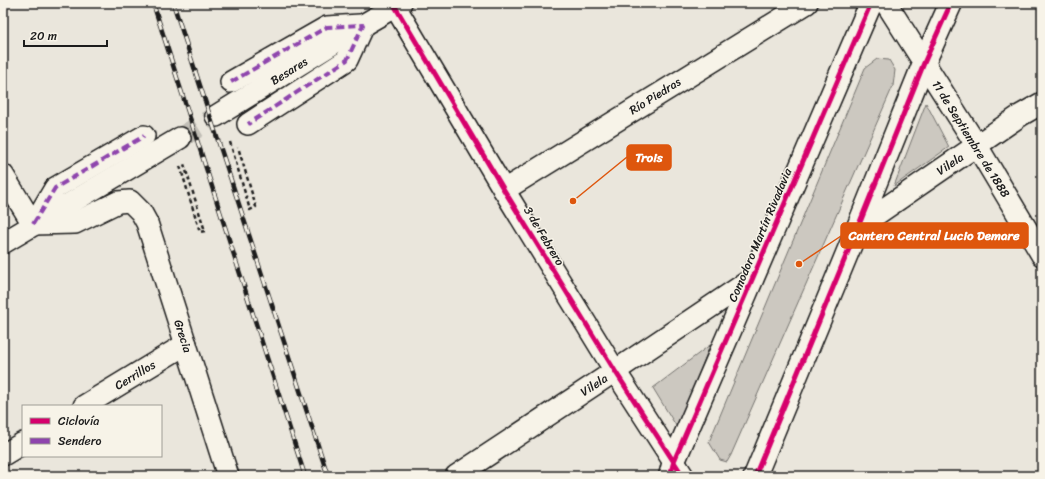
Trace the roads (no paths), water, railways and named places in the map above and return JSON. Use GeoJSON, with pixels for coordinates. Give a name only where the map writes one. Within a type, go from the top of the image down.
{"type":"FeatureCollection","features":[{"type":"Feature","properties":{"kind":"street","name":"Río Piedras"},"geometry":{"type":"LineString","coordinates":[[504,190],[807,3]]}},
{"type":"Feature","properties":{"kind":"street","name":"Comodoro Martín Rivadavia"},"geometry":{"type":"LineString","coordinates":[[675,471],[752,279],[871,3]]}},
{"type":"Feature","properties":{"kind":"street","name":"11 de Septiembre de 1888"},"geometry":{"type":"LineString","coordinates":[[886,3],[977,146],[1042,255]]}},
{"type":"Feature","properties":{"kind":"street"},"geometry":{"type":"LineString","coordinates":[[755,476],[924,63],[951,3]]}},
{"type":"Feature","properties":{"kind":"street","name":"3 de Febrero"},"geometry":{"type":"LineString","coordinates":[[396,4],[504,190],[675,471]]}},
{"type":"Feature","properties":{"kind":"street","name":"Besares"},"geometry":{"type":"LineString","coordinates":[[216,116],[396,4]]}},
{"type":"Feature","properties":{"kind":"street","name":"Besares"},"geometry":{"type":"LineString","coordinates":[[231,82],[327,27],[362,25]]}},
{"type":"Feature","properties":{"kind":"street","name":"Besares"},"geometry":{"type":"LineString","coordinates":[[242,132],[347,60],[362,25]]}},
{"type":"Feature","properties":{"kind":"street","name":"Vilela"},"geometry":{"type":"LineString","coordinates":[[858,227],[1042,102]]}},
{"type":"Feature","properties":{"kind":"street"},"geometry":{"type":"LineString","coordinates":[[33,224],[55,188],[144,136]]}},
{"type":"Feature","properties":{"kind":"street"},"geometry":{"type":"LineString","coordinates":[[3,242],[180,138]]}},
{"type":"Feature","properties":{"kind":"street"},"geometry":{"type":"LineString","coordinates":[[3,176],[33,224]]}},
{"type":"Feature","properties":{"kind":"street","name":"Grecia"},"geometry":{"type":"LineString","coordinates":[[33,224],[75,223],[118,202],[130,201],[141,212],[147,223],[228,476]]}},
{"type":"Feature","properties":{"kind":"street","name":"Vilela"},"geometry":{"type":"LineString","coordinates":[[456,476],[752,279]]}},
{"type":"Feature","properties":{"kind":"street","name":"Cerrillos"},"geometry":{"type":"LineString","coordinates":[[86,405],[186,344]]}},
{"type":"Feature","properties":{"kind":"street"},"geometry":{"type":"LineString","coordinates":[[3,455],[22,444]]}},
{"type":"Feature","properties":{"kind":"tunnel"},"geometry":{"type":"LineString","coordinates":[[180,138],[216,116]]}},
{"type":"Feature","properties":{"kind":"railway"},"geometry":{"type":"LineString","coordinates":[[153,3],[305,476]]}},
{"type":"Feature","properties":{"kind":"railway"},"geometry":{"type":"LineString","coordinates":[[173,3],[328,476]]}},
{"type":"Feature","properties":{"kind":"place","name":"Trois"},"geometry":{"type":"Point","coordinates":[573,201]}},
{"type":"Feature","properties":{"kind":"place","name":"Cantero Central Lucio Demare"},"geometry":{"type":"Point","coordinates":[799,264]}}]}
